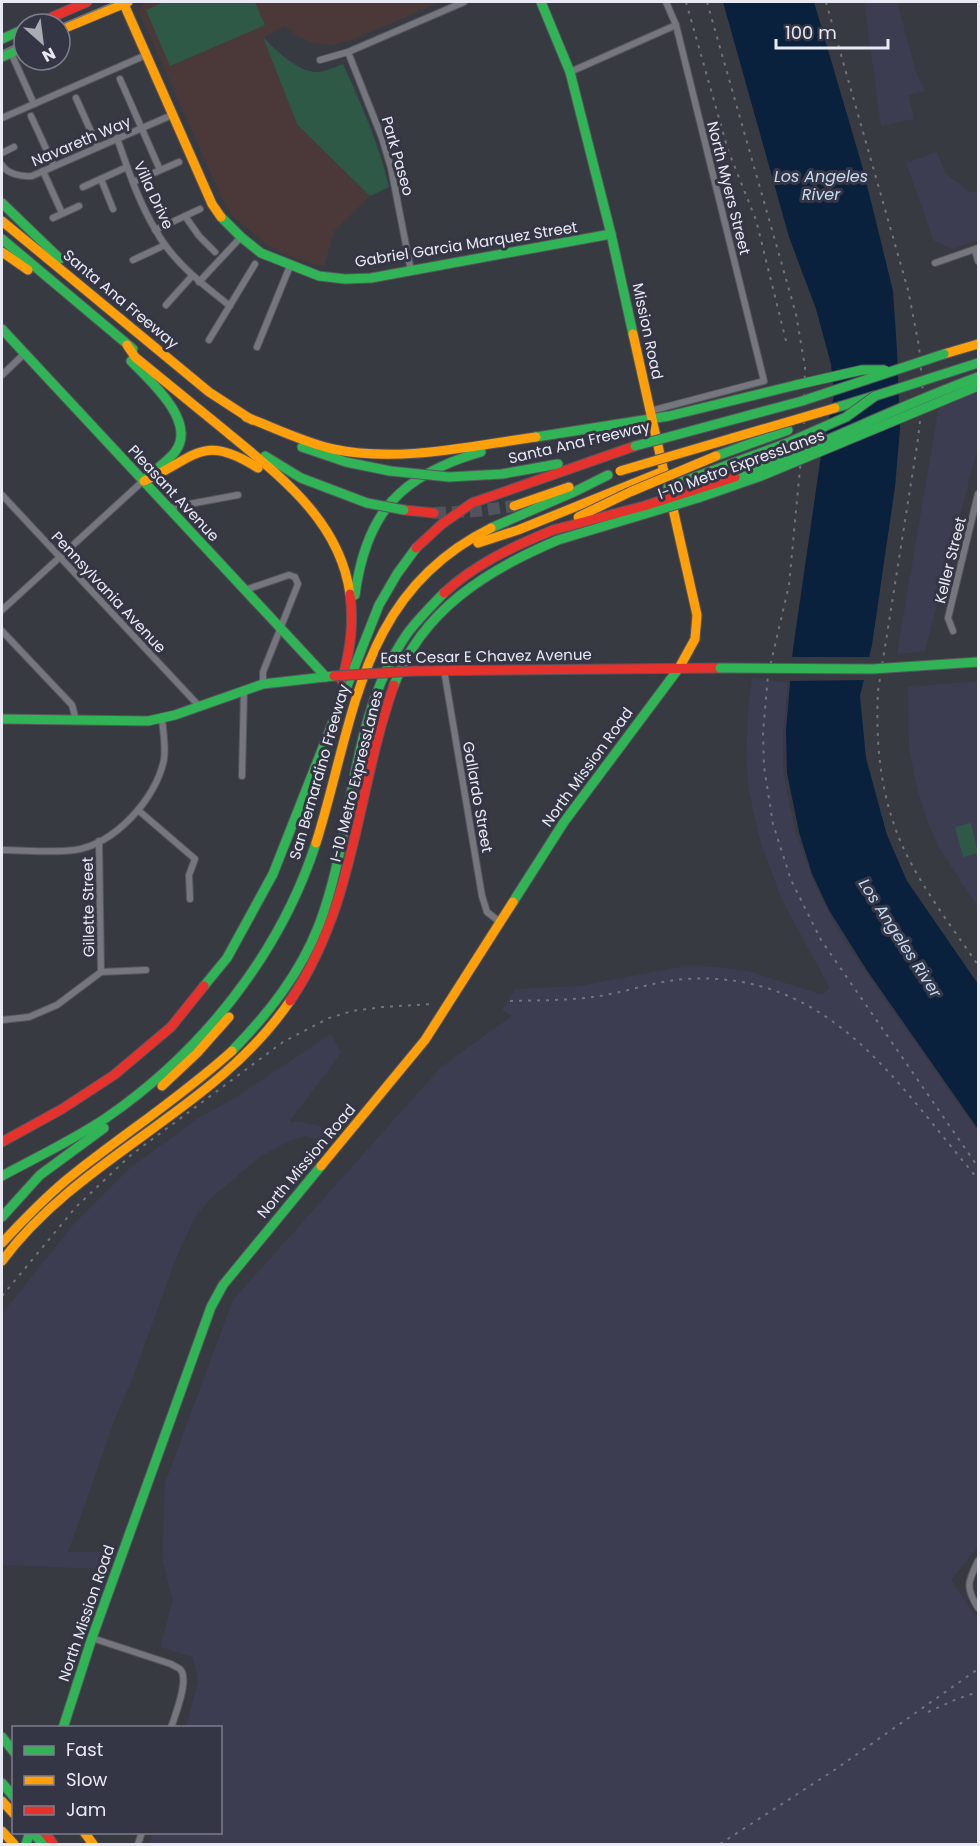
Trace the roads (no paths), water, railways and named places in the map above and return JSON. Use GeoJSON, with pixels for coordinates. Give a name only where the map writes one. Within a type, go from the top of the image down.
{"type":"FeatureCollection","features":[{"type":"Feature","properties":{"kind":"main road"},"geometry":{"type":"LineString","coordinates":[[64,12],[87,2]]}},
{"type":"Feature","properties":{"kind":"main road"},"geometry":{"type":"LineString","coordinates":[[72,25],[125,2]]}},
{"type":"Feature","properties":{"kind":"main road","name":"Gabriel Garcia Marquez Street"},"geometry":{"type":"LineString","coordinates":[[125,2],[212,204],[223,219],[261,253],[319,276],[345,279],[371,278],[611,234]]}},
{"type":"Feature","properties":{"kind":"main road","name":"Mission Road"},"geometry":{"type":"LineString","coordinates":[[541,2],[570,72],[611,234],[650,415],[697,615],[695,639],[679,668]]}},
{"type":"Feature","properties":{"kind":"main road"},"geometry":{"type":"LineString","coordinates":[[2,203],[72,270],[86,290]]}},
{"type":"Feature","properties":{"kind":"main road","name":"Santa Ana Freeway"},"geometry":{"type":"LineString","coordinates":[[2,221],[209,392],[246,417],[293,442],[326,456],[368,468],[390,471],[449,477],[502,474],[546,468],[802,401],[978,344]]}},
{"type":"Feature","properties":{"kind":"main road","name":"Santa Ana Freeway"},"geometry":{"type":"LineString","coordinates":[[2,238],[127,345],[156,366],[268,459],[329,491],[367,503],[434,513]]}},
{"type":"Feature","properties":{"kind":"main road"},"geometry":{"type":"LineString","coordinates":[[2,252],[36,276],[55,285]]}},
{"type":"Feature","properties":{"kind":"main road"},"geometry":{"type":"LineString","coordinates":[[101,322],[109,338],[165,399],[182,424],[177,449],[142,481]]}},
{"type":"Feature","properties":{"kind":"main road","name":"Pleasant Avenue"},"geometry":{"type":"LineString","coordinates":[[2,329],[245,590],[330,676]]}},
{"type":"Feature","properties":{"kind":"main road"},"geometry":{"type":"LineString","coordinates":[[127,345],[135,357],[282,478],[308,504],[339,553],[348,582],[353,620]]}},
{"type":"Feature","properties":{"kind":"main road"},"geometry":{"type":"LineString","coordinates":[[514,506],[620,471],[875,396],[978,363]]}},
{"type":"Feature","properties":{"kind":"main road"},"geometry":{"type":"LineString","coordinates":[[325,743],[349,655],[356,571],[363,546],[382,511],[401,491],[432,469],[467,455],[650,415],[712,407],[862,370],[895,370]]}},
{"type":"Feature","properties":{"kind":"main road","name":"I-10 Metro ExpressLanes"},"geometry":{"type":"LineString","coordinates":[[2,1243],[20,1220],[51,1190],[220,1063],[249,1037],[274,1008],[305,957],[324,912],[333,883],[368,721],[378,690],[404,638],[414,623],[439,596],[470,571],[510,548],[553,530],[736,476],[978,377]]}},
{"type":"Feature","properties":{"kind":"main road","name":"I-10 Metro ExpressLanes"},"geometry":{"type":"LineString","coordinates":[[2,1261],[22,1235],[69,1191],[209,1088],[234,1066],[259,1041],[282,1012],[312,966],[334,917],[381,725],[404,659],[433,620],[467,589],[511,561],[558,540],[698,498],[761,476],[978,386]]}},
{"type":"Feature","properties":{"kind":"main road"},"geometry":{"type":"LineString","coordinates":[[668,487],[788,443],[846,417],[875,396]]}},
{"type":"Feature","properties":{"kind":"main road"},"geometry":{"type":"LineString","coordinates":[[553,530],[630,492],[716,456],[788,430],[835,408]]}},
{"type":"Feature","properties":{"kind":"main road"},"geometry":{"type":"LineString","coordinates":[[246,417],[316,444],[342,451],[376,454],[410,454],[577,432]]}},
{"type":"Feature","properties":{"kind":"main road"},"geometry":{"type":"LineString","coordinates":[[325,743],[379,605],[393,576],[423,539],[453,514],[472,503],[635,446]]}},
{"type":"Feature","properties":{"kind":"main road"},"geometry":{"type":"LineString","coordinates":[[142,481],[162,475],[196,453],[208,449],[219,450],[248,461],[308,504]]}},
{"type":"Feature","properties":{"kind":"main road"},"geometry":{"type":"LineString","coordinates":[[430,570],[489,538],[518,530],[664,471]]}},
{"type":"Feature","properties":{"kind":"main road","name":"San Bernardino Freeway"},"geometry":{"type":"LineString","coordinates":[[2,1176],[106,1118],[165,1073],[200,1039],[261,961],[285,918],[314,850],[354,698],[371,653],[398,606],[430,570],[461,545],[584,489],[608,475]]}},
{"type":"Feature","properties":{"kind":"main road","name":"East Cesar E Chavez Avenue"},"geometry":{"type":"LineString","coordinates":[[2,719],[133,721],[162,718],[263,684],[330,676],[414,671],[679,668],[872,669],[978,662]]}},
{"type":"Feature","properties":{"kind":"main road","name":"North Mission Road"},"geometry":{"type":"LineString","coordinates":[[64,1726],[92,1638],[211,1307],[219,1293],[241,1262],[425,1040],[564,822],[679,668]]}},
{"type":"Feature","properties":{"kind":"main road","name":"San Bernardino Freeway"},"geometry":{"type":"LineString","coordinates":[[2,1142],[62,1109],[114,1075],[171,1027],[227,958],[273,874],[325,743]]}},
{"type":"Feature","properties":{"kind":"main road"},"geometry":{"type":"LineString","coordinates":[[2,1217],[40,1175],[159,1088],[212,1040],[263,969],[280,935],[285,918]]}},
{"type":"Feature","properties":{"kind":"main road"},"geometry":{"type":"LineString","coordinates":[[2,1801],[12,1813]]}},
{"type":"Feature","properties":{"kind":"main road"},"geometry":{"type":"LineString","coordinates":[[45,1838],[53,1845]]}},
{"type":"Feature","properties":{"kind":"street"},"geometry":{"type":"LineString","coordinates":[[320,60],[348,52],[464,2]]}},
{"type":"Feature","properties":{"kind":"street","name":"North Myers Street"},"geometry":{"type":"LineString","coordinates":[[650,415],[764,381],[676,25],[666,2]]}},
{"type":"Feature","properties":{"kind":"street"},"geometry":{"type":"LineString","coordinates":[[570,72],[676,25]]}},
{"type":"Feature","properties":{"kind":"street","name":"Park Paseo"},"geometry":{"type":"LineString","coordinates":[[348,52],[376,121],[391,168],[411,271]]}},
{"type":"Feature","properties":{"kind":"street"},"geometry":{"type":"LineString","coordinates":[[6,55],[34,104]]}},
{"type":"Feature","properties":{"kind":"street"},"geometry":{"type":"LineString","coordinates":[[2,118],[146,55]]}},
{"type":"Feature","properties":{"kind":"street"},"geometry":{"type":"LineString","coordinates":[[120,79],[160,170]]}},
{"type":"Feature","properties":{"kind":"street"},"geometry":{"type":"LineString","coordinates":[[76,98],[98,147]]}},
{"type":"Feature","properties":{"kind":"street","name":"Navareth Way"},"geometry":{"type":"LineString","coordinates":[[2,165],[8,172],[26,177],[172,115]]}},
{"type":"Feature","properties":{"kind":"street"},"geometry":{"type":"LineString","coordinates":[[31,116],[54,166]]}},
{"type":"Feature","properties":{"kind":"street","name":"Villa Drive"},"geometry":{"type":"LineString","coordinates":[[117,138],[133,182],[155,230],[165,245],[192,276],[230,306]]}},
{"type":"Feature","properties":{"kind":"street"},"geometry":{"type":"LineString","coordinates":[[2,153],[14,147]]}},
{"type":"Feature","properties":{"kind":"street"},"geometry":{"type":"LineString","coordinates":[[133,182],[179,162]]}},
{"type":"Feature","properties":{"kind":"street"},"geometry":{"type":"LineString","coordinates":[[83,187],[127,167]]}},
{"type":"Feature","properties":{"kind":"street"},"geometry":{"type":"LineString","coordinates":[[43,171],[62,213]]}},
{"type":"Feature","properties":{"kind":"street"},"geometry":{"type":"LineString","coordinates":[[101,179],[114,209]]}},
{"type":"Feature","properties":{"kind":"street"},"geometry":{"type":"LineString","coordinates":[[53,218],[79,206]]}},
{"type":"Feature","properties":{"kind":"street"},"geometry":{"type":"LineString","coordinates":[[155,230],[200,208]]}},
{"type":"Feature","properties":{"kind":"street"},"geometry":{"type":"LineString","coordinates":[[185,216],[199,236],[215,252]]}},
{"type":"Feature","properties":{"kind":"street"},"geometry":{"type":"LineString","coordinates":[[199,282],[241,237]]}},
{"type":"Feature","properties":{"kind":"street"},"geometry":{"type":"LineString","coordinates":[[133,260],[165,245]]}},
{"type":"Feature","properties":{"kind":"street"},"geometry":{"type":"LineString","coordinates":[[935,263],[977,249],[978,261]]}},
{"type":"Feature","properties":{"kind":"street"},"geometry":{"type":"LineString","coordinates":[[209,340],[255,264]]}},
{"type":"Feature","properties":{"kind":"street"},"geometry":{"type":"LineString","coordinates":[[257,347],[290,266]]}},
{"type":"Feature","properties":{"kind":"street"},"geometry":{"type":"LineString","coordinates":[[166,305],[192,276]]}},
{"type":"Feature","properties":{"kind":"street"},"geometry":{"type":"LineString","coordinates":[[2,375],[24,354]]}},
{"type":"Feature","properties":{"kind":"street"},"geometry":{"type":"LineString","coordinates":[[2,610],[142,481]]}},
{"type":"Feature","properties":{"kind":"street","name":"Keller Street"},"geometry":{"type":"LineString","coordinates":[[953,631],[948,618],[978,494]]}},
{"type":"Feature","properties":{"kind":"street","name":"Pennsylvania Avenue"},"geometry":{"type":"LineString","coordinates":[[2,495],[199,706]]}},
{"type":"Feature","properties":{"kind":"street"},"geometry":{"type":"LineString","coordinates":[[168,508],[238,495]]}},
{"type":"Feature","properties":{"kind":"street"},"geometry":{"type":"LineString","coordinates":[[245,590],[289,575],[295,577],[298,584],[263,672],[263,684]]}},
{"type":"Feature","properties":{"kind":"street"},"geometry":{"type":"LineString","coordinates":[[2,632],[72,705],[76,720]]}},
{"type":"Feature","properties":{"kind":"street","name":"Gallardo Street"},"geometry":{"type":"LineString","coordinates":[[444,670],[482,896],[487,912],[500,922]]}},
{"type":"Feature","properties":{"kind":"street"},"geometry":{"type":"LineString","coordinates":[[242,776],[244,689]]}},
{"type":"Feature","properties":{"kind":"street"},"geometry":{"type":"LineString","coordinates":[[2,850],[74,850],[99,841],[117,830],[150,795],[164,761],[162,718]]}},
{"type":"Feature","properties":{"kind":"street"},"geometry":{"type":"LineString","coordinates":[[138,810],[195,859],[189,875],[190,899]]}},
{"type":"Feature","properties":{"kind":"street","name":"Gillette Street"},"geometry":{"type":"LineString","coordinates":[[99,841],[101,972]]}},
{"type":"Feature","properties":{"kind":"street"},"geometry":{"type":"LineString","coordinates":[[2,1020],[29,1017],[57,1005],[101,972],[146,970]]}},
{"type":"Feature","properties":{"kind":"street"},"geometry":{"type":"LineString","coordinates":[[978,1561],[968,1587],[978,1608]]}},
{"type":"Feature","properties":{"kind":"street"},"geometry":{"type":"LineString","coordinates":[[92,1638],[180,1669],[183,1685],[172,1726]]}},
{"type":"Feature","properties":{"kind":"water","name":"Los Angeles River"},"geometry":{"type":"Polygon","coordinates":[[[723,2],[814,2],[863,169],[893,291],[900,429],[895,487],[872,645],[860,696],[866,758],[887,835],[907,881],[978,984],[978,1129],[866,969],[829,910],[812,874],[799,832],[787,773],[786,730],[793,649],[820,462],[834,395],[831,364],[816,309],[789,237],[723,2]]]}},
{"type":"Feature","properties":{"kind":"tunnel"},"geometry":{"type":"LineString","coordinates":[[434,513],[514,506]]}},
{"type":"Feature","properties":{"kind":"tram line"},"geometry":{"type":"LineString","coordinates":[[72,20],[115,2]]}},
{"type":"Feature","properties":{"kind":"tram line"},"geometry":{"type":"LineString","coordinates":[[2,51],[12,46]]}},
{"type":"Feature","properties":{"kind":"railway"},"geometry":{"type":"LineString","coordinates":[[686,2],[728,150],[756,220],[787,345]]}},
{"type":"Feature","properties":{"kind":"railway"},"geometry":{"type":"LineString","coordinates":[[707,2],[796,314],[805,367],[804,426],[789,585],[768,675],[763,733],[764,767],[773,824],[791,880],[821,940],[978,1167]]}},
{"type":"Feature","properties":{"kind":"railway"},"geometry":{"type":"LineString","coordinates":[[826,2],[908,290],[919,346],[923,394],[878,691],[878,736],[883,780],[894,823],[912,865],[935,904],[978,965]]}},
{"type":"Feature","properties":{"kind":"railway"},"geometry":{"type":"LineString","coordinates":[[510,1001],[593,997],[685,979],[736,981],[781,993],[820,1013],[855,1040],[888,1071],[978,1179]]}},
{"type":"Feature","properties":{"kind":"railway"},"geometry":{"type":"LineString","coordinates":[[2,1296],[76,1207],[131,1155],[283,1042],[329,1018],[352,1011],[431,1004]]}},
{"type":"Feature","properties":{"kind":"railway"},"geometry":{"type":"LineString","coordinates":[[720,1844],[833,1771],[978,1669]]}},
{"type":"Feature","properties":{"kind":"railway"},"geometry":{"type":"LineString","coordinates":[[928,1712],[978,1692]]}}]}
